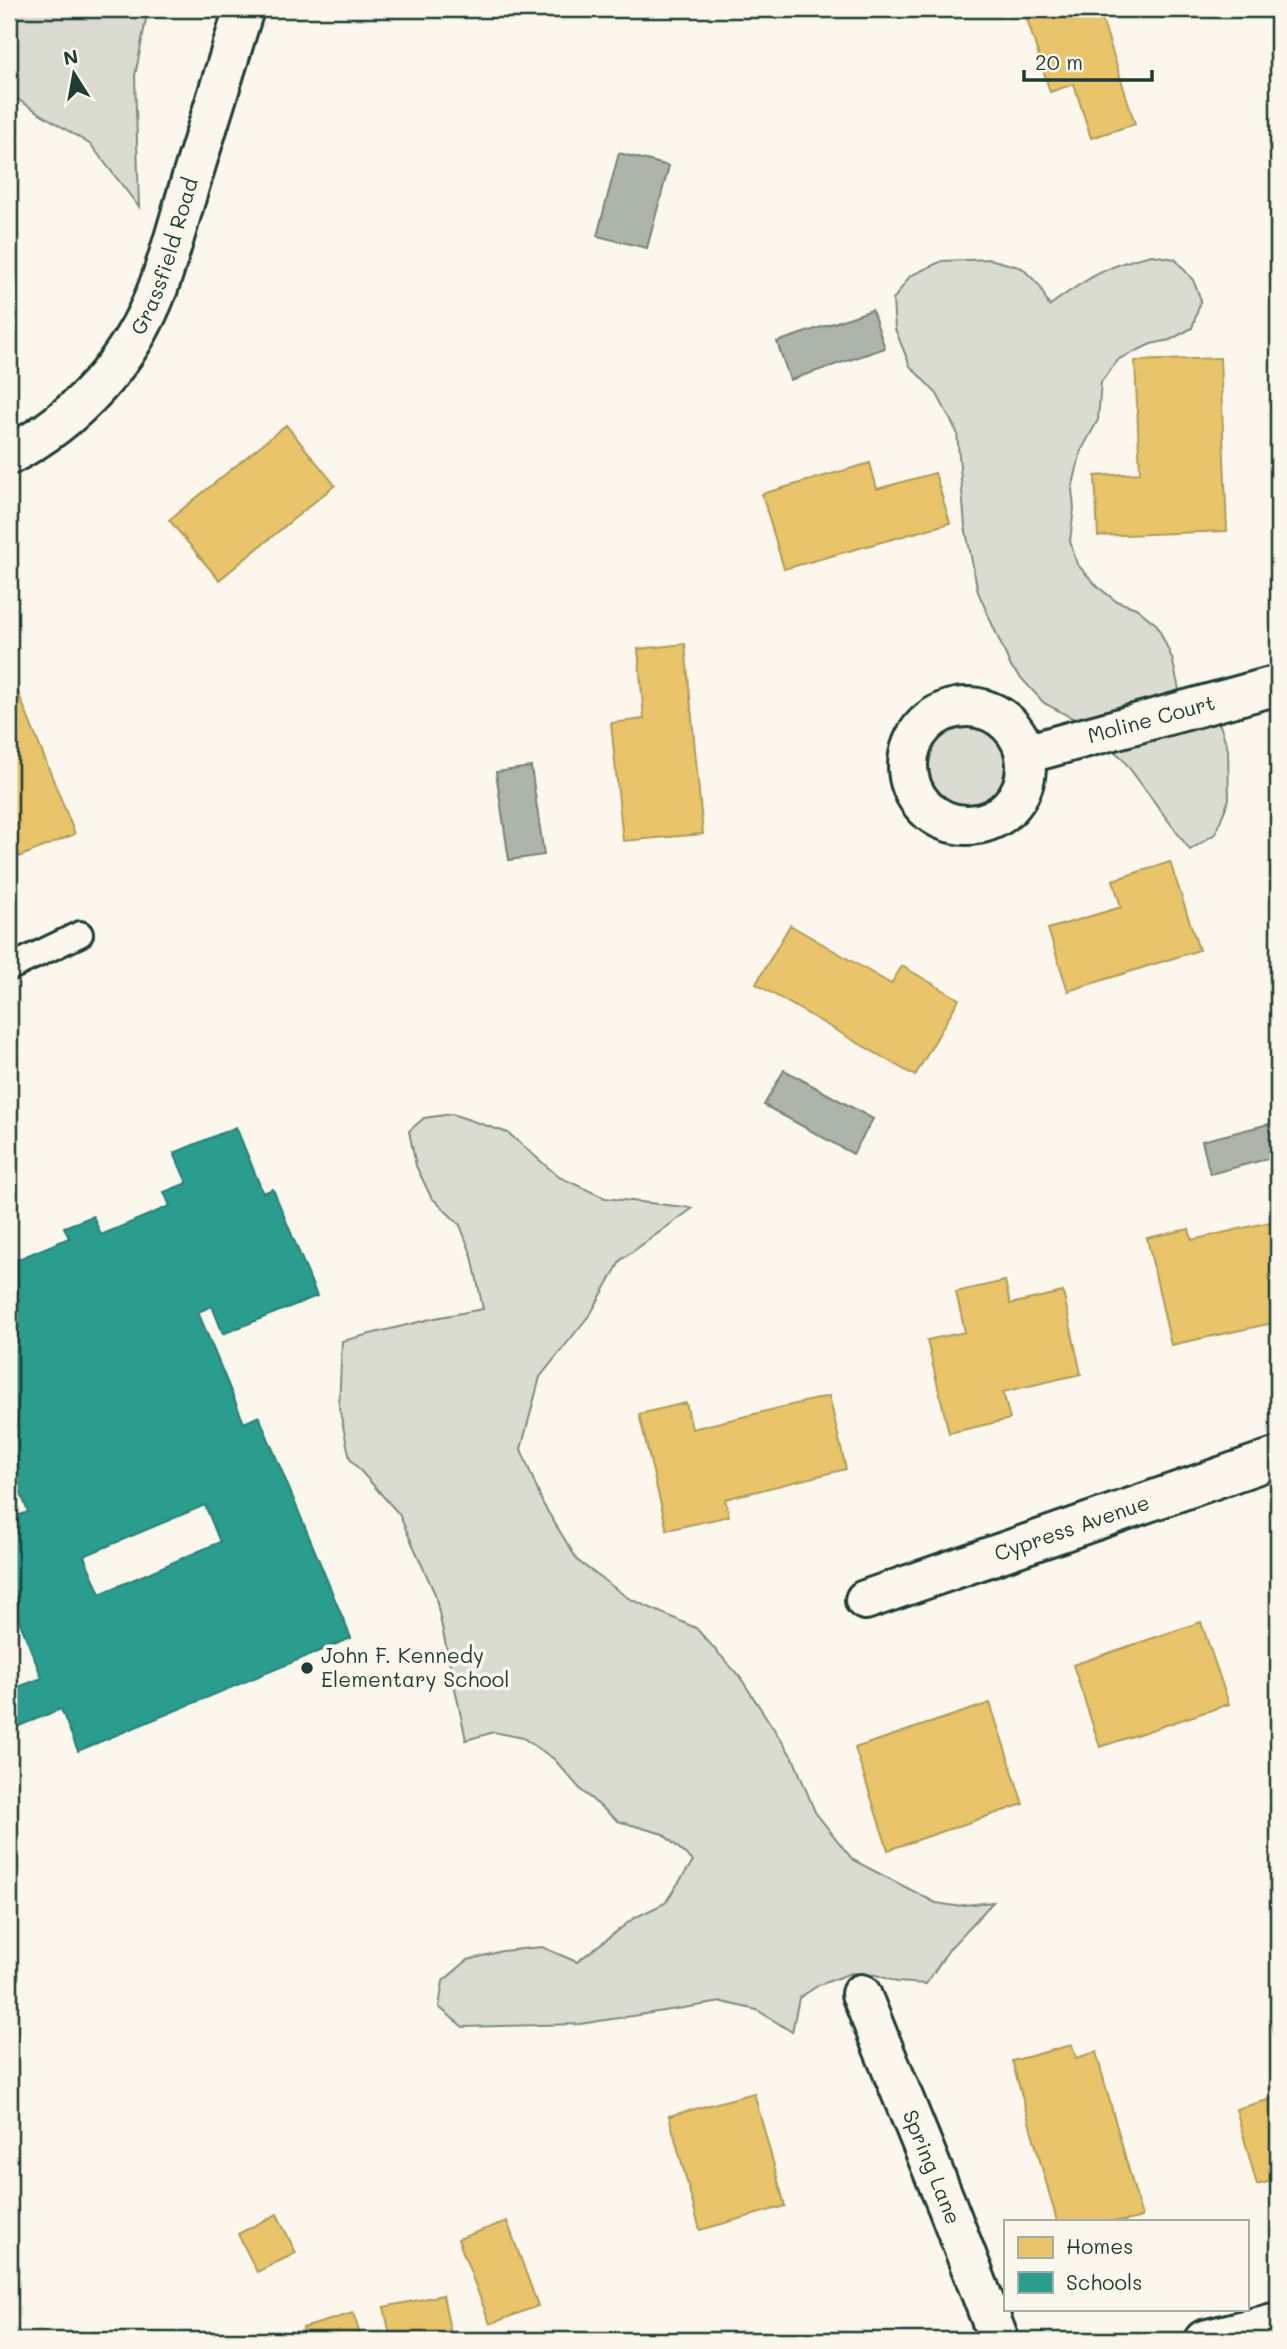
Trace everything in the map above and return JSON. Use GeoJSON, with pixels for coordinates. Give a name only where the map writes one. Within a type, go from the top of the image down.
{"type":"FeatureCollection","features":[{"type":"Feature","properties":{"kind":"street","name":"Grassfield Road"},"geometry":{"type":"LineString","coordinates":[[9,455],[79,406],[105,380],[131,344],[158,287],[244,9]]}},
{"type":"Feature","properties":{"kind":"street","name":"Moline Court"},"geometry":{"type":"LineString","coordinates":[[1025,754],[1278,685]]}},
{"type":"Feature","properties":{"kind":"street","name":"Cypress Avenue"},"geometry":{"type":"LineString","coordinates":[[865,1600],[1278,1457]]}},
{"type":"Feature","properties":{"kind":"street","name":"Spring Lane"},"geometry":{"type":"LineString","coordinates":[[861,1994],[999,2340]]}},
{"type":"Feature","properties":{"kind":"street"},"geometry":{"type":"LineString","coordinates":[[1204,2340],[1278,2322]]}},
{"type":"Feature","properties":{"kind":"lane"},"geometry":{"type":"LineString","coordinates":[[9,968],[80,934]]}},
{"type":"Feature","properties":{"kind":"shaded area"},"geometry":{"type":"Polygon","coordinates":[[[9,9],[148,9],[135,76],[139,207],[91,145],[9,94],[9,9]]]}},
{"type":"Feature","properties":{"kind":"shaded area"},"geometry":{"type":"Polygon","coordinates":[[[619,153],[669,166],[647,248],[597,236],[619,153]]]}},
{"type":"Feature","properties":{"kind":"shaded area"},"geometry":{"type":"Polygon","coordinates":[[[1152,255],[1175,259],[1193,280],[1201,300],[1192,328],[1170,340],[1151,344],[1119,359],[1101,382],[1098,420],[1081,451],[1072,489],[1074,508],[1070,541],[1077,564],[1098,587],[1116,601],[1136,608],[1157,625],[1172,658],[1180,694],[1220,725],[1228,749],[1229,799],[1215,834],[1190,850],[1121,757],[1080,722],[1044,703],[1011,667],[978,592],[965,526],[957,432],[937,394],[910,366],[895,329],[893,300],[910,276],[942,261],[990,259],[1022,268],[1040,286],[1049,306],[1098,274],[1152,255]]]}},
{"type":"Feature","properties":{"kind":"shaded area"},"geometry":{"type":"Polygon","coordinates":[[[872,310],[885,348],[790,380],[777,342],[872,310]]]}},
{"type":"Feature","properties":{"kind":"shaded area"},"geometry":{"type":"Polygon","coordinates":[[[967,717],[985,721],[1001,731],[1011,747],[1015,765],[1011,783],[1001,799],[985,809],[967,813],[949,809],[933,799],[923,783],[919,765],[923,747],[933,731],[949,721],[967,717]]]}},
{"type":"Feature","properties":{"kind":"shaded area"},"geometry":{"type":"Polygon","coordinates":[[[531,767],[544,855],[509,860],[496,772],[531,767]]]}},
{"type":"Feature","properties":{"kind":"shaded area"},"geometry":{"type":"Polygon","coordinates":[[[784,1070],[873,1119],[853,1154],[764,1105],[784,1070]]]}},
{"type":"Feature","properties":{"kind":"shaded area"},"geometry":{"type":"Polygon","coordinates":[[[452,1114],[508,1133],[559,1177],[605,1198],[693,1208],[621,1260],[591,1313],[540,1377],[521,1449],[543,1504],[578,1561],[628,1598],[696,1628],[740,1677],[794,1760],[815,1812],[853,1860],[936,1903],[955,1906],[993,1902],[950,1948],[926,1984],[897,1982],[876,1975],[851,1973],[819,1985],[799,1998],[792,2032],[757,2010],[722,2002],[580,2024],[463,2027],[439,2007],[443,1981],[468,1960],[502,1951],[542,1947],[577,1962],[634,1918],[665,1903],[693,1861],[663,1834],[618,1821],[582,1791],[554,1759],[523,1738],[494,1732],[466,1740],[435,1594],[399,1514],[350,1459],[339,1407],[342,1341],[483,1309],[472,1256],[460,1225],[431,1197],[416,1166],[409,1131],[424,1118],[452,1114]]]}},
{"type":"Feature","properties":{"kind":"shaded area"},"geometry":{"type":"Polygon","coordinates":[[[1269,1124],[1278,1156],[1210,1174],[1202,1141],[1269,1124]]]}},
{"type":"Feature","properties":{"kind":"building: Homes"},"geometry":{"type":"Polygon","coordinates":[[[1024,9],[1099,9],[1135,124],[1091,138],[1074,84],[1050,92],[1024,9]]]}},
{"type":"Feature","properties":{"kind":"building: Homes"},"geometry":{"type":"Polygon","coordinates":[[[1220,358],[1227,531],[1098,536],[1095,476],[1140,473],[1135,361],[1220,358]]]}},
{"type":"Feature","properties":{"kind":"building: Homes"},"geometry":{"type":"Polygon","coordinates":[[[286,425],[335,485],[219,580],[169,520],[286,425]]]}},
{"type":"Feature","properties":{"kind":"building: Homes"},"geometry":{"type":"Polygon","coordinates":[[[870,463],[877,489],[935,473],[950,523],[784,569],[762,494],[870,463]]]}},
{"type":"Feature","properties":{"kind":"building: Homes"},"geometry":{"type":"Polygon","coordinates":[[[685,644],[703,834],[623,841],[611,723],[644,719],[638,649],[685,644]]]}},
{"type":"Feature","properties":{"kind":"building: Homes"},"geometry":{"type":"Polygon","coordinates":[[[9,670],[75,834],[9,861],[9,670]]]}},
{"type":"Feature","properties":{"kind":"building: Homes"},"geometry":{"type":"Polygon","coordinates":[[[1170,862],[1199,950],[1068,991],[1048,929],[1121,907],[1113,880],[1170,862]]]}},
{"type":"Feature","properties":{"kind":"building: Homes"},"geometry":{"type":"Polygon","coordinates":[[[790,925],[891,984],[902,966],[959,999],[915,1076],[756,984],[790,925]]]}},
{"type":"Feature","properties":{"kind":"building: Homes"},"geometry":{"type":"Polygon","coordinates":[[[1278,1220],[1278,1322],[1171,1345],[1147,1238],[1189,1229],[1192,1240],[1278,1220]]]}},
{"type":"Feature","properties":{"kind":"building: Homes"},"geometry":{"type":"Polygon","coordinates":[[[1005,1281],[1010,1304],[1063,1292],[1081,1374],[1003,1392],[1010,1419],[949,1433],[927,1340],[965,1332],[956,1292],[1005,1281]]]}},
{"type":"Feature","properties":{"kind":"building: Homes"},"geometry":{"type":"Polygon","coordinates":[[[829,1396],[846,1469],[725,1499],[729,1516],[667,1530],[639,1414],[686,1403],[692,1429],[829,1396]]]}},
{"type":"Feature","properties":{"kind":"building: Homes"},"geometry":{"type":"Polygon","coordinates":[[[1201,1622],[1229,1704],[1100,1747],[1073,1665],[1201,1622]]]}},
{"type":"Feature","properties":{"kind":"building: Homes"},"geometry":{"type":"Polygon","coordinates":[[[990,1703],[1023,1804],[888,1850],[855,1748],[990,1703]]]}},
{"type":"Feature","properties":{"kind":"building: Homes"},"geometry":{"type":"Polygon","coordinates":[[[1072,2045],[1076,2058],[1096,2052],[1142,2217],[1130,2220],[1057,2220],[1012,2061],[1072,2045]]]}},
{"type":"Feature","properties":{"kind":"building: Homes"},"geometry":{"type":"Polygon","coordinates":[[[754,2093],[785,2206],[700,2230],[669,2116],[754,2093]]]}},
{"type":"Feature","properties":{"kind":"building: Homes"},"geometry":{"type":"Polygon","coordinates":[[[1278,2097],[1278,2179],[1257,2185],[1236,2109],[1278,2097]]]}},
{"type":"Feature","properties":{"kind":"building: Homes"},"geometry":{"type":"Polygon","coordinates":[[[277,2214],[296,2253],[257,2272],[238,2234],[277,2214]]]}},
{"type":"Feature","properties":{"kind":"building: Homes"},"geometry":{"type":"Polygon","coordinates":[[[507,2221],[538,2306],[490,2324],[458,2239],[507,2221]]]}},
{"type":"Feature","properties":{"kind":"building: Homes"},"geometry":{"type":"Polygon","coordinates":[[[443,2295],[452,2340],[391,2340],[384,2307],[443,2295]]]}},
{"type":"Feature","properties":{"kind":"building: Homes"},"geometry":{"type":"Polygon","coordinates":[[[353,2313],[362,2340],[306,2340],[303,2328],[353,2313]]]}},
{"type":"Feature","properties":{"kind":"building: Schools"},"geometry":{"type":"Polygon","coordinates":[[[236,1127],[263,1193],[273,1189],[317,1296],[223,1334],[212,1306],[198,1312],[244,1423],[259,1416],[351,1638],[78,1751],[61,1709],[9,1730],[9,1677],[13,1689],[42,1678],[9,1595],[9,1519],[28,1512],[11,1468],[9,1469],[9,1263],[69,1238],[64,1227],[93,1216],[101,1235],[170,1206],[164,1192],[187,1183],[174,1153],[236,1127]],[[205,1505],[84,1556],[100,1594],[220,1542],[205,1505]]]}},
{"type":"Feature","properties":{"kind":"place","name":"John F. Kennedy Elementary School"},"geometry":{"type":"Point","coordinates":[307,1668]}}]}
